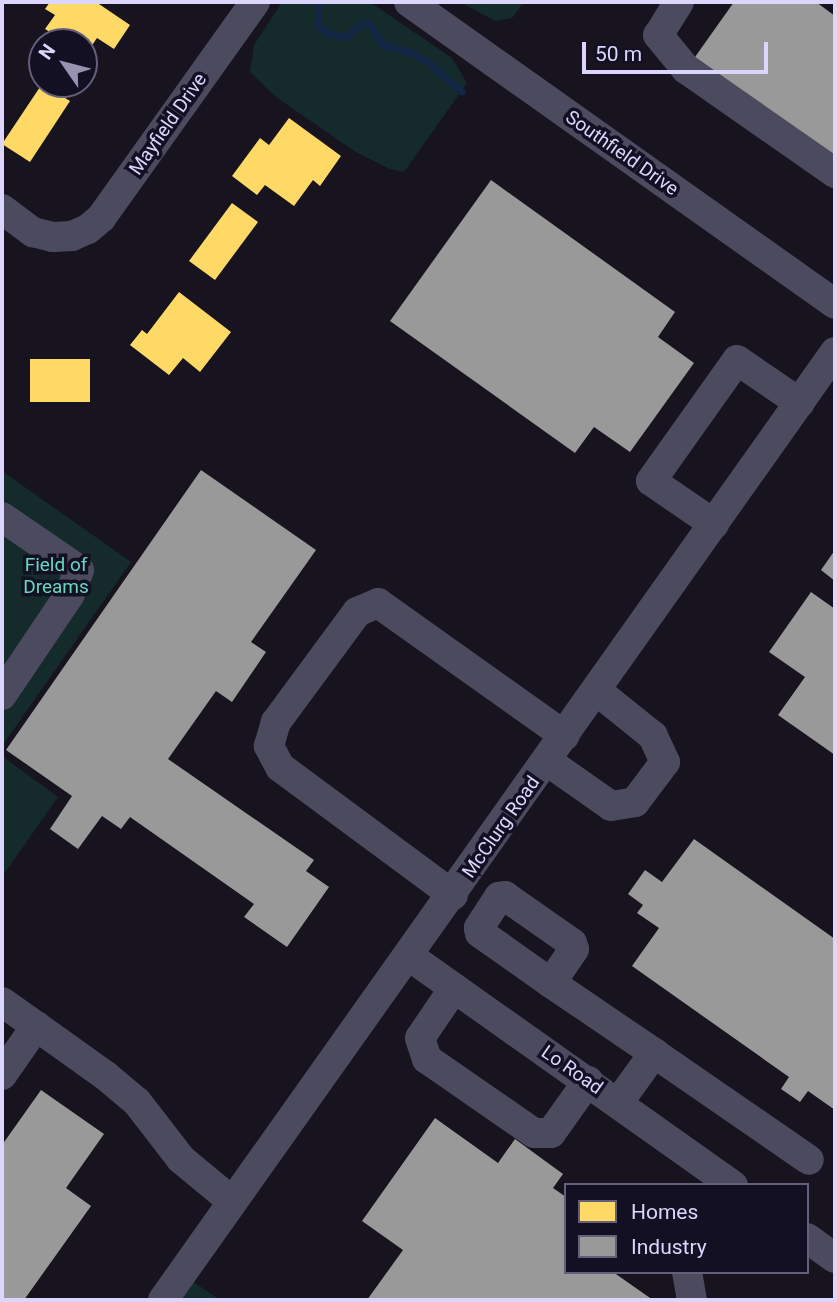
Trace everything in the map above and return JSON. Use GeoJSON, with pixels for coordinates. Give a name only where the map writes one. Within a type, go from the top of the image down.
{"type":"FeatureCollection","features":[{"type":"Feature","properties":{"kind":"street","name":"Mayfield Drive"},"geometry":{"type":"LineString","coordinates":[[2,209],[33,232],[53,237],[72,236],[101,219],[255,2]]}},
{"type":"Feature","properties":{"kind":"street","name":"Southfield Drive"},"geometry":{"type":"LineString","coordinates":[[409,2],[835,304]]}},
{"type":"Feature","properties":{"kind":"street"},"geometry":{"type":"LineString","coordinates":[[679,2],[658,35],[686,69],[835,173]]}},
{"type":"Feature","properties":{"kind":"street","name":"McClurg Road"},"geometry":{"type":"LineString","coordinates":[[163,1300],[410,956],[835,352]]}},
{"type":"Feature","properties":{"kind":"street"},"geometry":{"type":"LineString","coordinates":[[714,524],[651,481],[737,360],[800,403]]}},
{"type":"Feature","properties":{"kind":"street"},"geometry":{"type":"LineString","coordinates":[[2,517],[79,570],[70,594],[2,695]]}},
{"type":"Feature","properties":{"kind":"street"},"geometry":{"type":"LineString","coordinates":[[453,895],[280,767],[270,747],[276,722],[357,612],[378,603],[565,736]]}},
{"type":"Feature","properties":{"kind":"street"},"geometry":{"type":"LineString","coordinates":[[547,761],[611,806],[635,802],[665,762],[653,736],[597,691]]}},
{"type":"Feature","properties":{"kind":"street","name":"Lo Road"},"geometry":{"type":"LineString","coordinates":[[410,956],[588,1081],[725,1182]]}},
{"type":"Feature","properties":{"kind":"street"},"geometry":{"type":"LineString","coordinates":[[551,983],[808,1160]]}},
{"type":"Feature","properties":{"kind":"street"},"geometry":{"type":"LineString","coordinates":[[454,988],[421,1038],[427,1059],[534,1133],[551,1133],[588,1081]]}},
{"type":"Feature","properties":{"kind":"street"},"geometry":{"type":"LineString","coordinates":[[2,1002],[106,1076],[137,1102],[181,1159],[233,1202]]}},
{"type":"Feature","properties":{"kind":"street"},"geometry":{"type":"LineString","coordinates":[[2,1075],[36,1026]]}},
{"type":"Feature","properties":{"kind":"street"},"geometry":{"type":"LineString","coordinates":[[618,1103],[654,1053]]}},
{"type":"Feature","properties":{"kind":"street"},"geometry":{"type":"LineString","coordinates":[[809,1239],[835,1258]]}},
{"type":"Feature","properties":{"kind":"street"},"geometry":{"type":"LineString","coordinates":[[687,1274],[692,1300]]}},
{"type":"Feature","properties":{"kind":"green space"},"geometry":{"type":"Polygon","coordinates":[[[282,2],[370,2],[452,58],[467,83],[404,172],[390,169],[354,151],[276,97],[250,72],[254,45],[282,2]]]}},
{"type":"Feature","properties":{"kind":"green space"},"geometry":{"type":"Polygon","coordinates":[[[460,2],[524,2],[512,18],[495,21],[460,2]]]}},
{"type":"Feature","properties":{"kind":"green space","name":"Field of Dreams"},"geometry":{"type":"Polygon","coordinates":[[[2,471],[131,562],[2,746],[2,471]]]}},
{"type":"Feature","properties":{"kind":"green space"},"geometry":{"type":"Polygon","coordinates":[[[2,756],[58,797],[2,877],[2,756]]]}},
{"type":"Feature","properties":{"kind":"green space"},"geometry":{"type":"Polygon","coordinates":[[[182,1274],[220,1300],[163,1300],[182,1274]]]}},
{"type":"Feature","properties":{"kind":"building: Homes"},"geometry":{"type":"Polygon","coordinates":[[[50,2],[96,2],[130,25],[114,49],[98,39],[98,28],[46,28],[55,15],[45,9],[50,2]]]}},
{"type":"Feature","properties":{"kind":"building: Homes"},"geometry":{"type":"Polygon","coordinates":[[[33,98],[65,98],[70,101],[30,162],[2,144],[33,98]]]}},
{"type":"Feature","properties":{"kind":"building: Homes"},"geometry":{"type":"Polygon","coordinates":[[[289,118],[341,156],[320,186],[313,180],[294,206],[265,185],[257,195],[232,176],[260,138],[269,145],[289,118]]]}},
{"type":"Feature","properties":{"kind":"building: Homes"},"geometry":{"type":"Polygon","coordinates":[[[232,203],[258,222],[215,280],[189,261],[232,203]]]}},
{"type":"Feature","properties":{"kind":"building: Homes"},"geometry":{"type":"Polygon","coordinates":[[[179,292],[231,332],[200,372],[183,358],[169,375],[130,345],[142,330],[147,334],[179,292]]]}},
{"type":"Feature","properties":{"kind":"building: Homes"},"geometry":{"type":"Polygon","coordinates":[[[30,359],[90,359],[90,402],[30,402],[30,359]]]}},
{"type":"Feature","properties":{"kind":"building: Industry"},"geometry":{"type":"Polygon","coordinates":[[[734,2],[816,2],[835,16],[835,157],[695,57],[734,2]]]}},
{"type":"Feature","properties":{"kind":"building: Industry"},"geometry":{"type":"Polygon","coordinates":[[[491,180],[675,312],[658,337],[694,363],[630,452],[594,427],[575,453],[390,321],[491,180]]]}},
{"type":"Feature","properties":{"kind":"building: Industry"},"geometry":{"type":"Polygon","coordinates":[[[201,470],[316,550],[251,642],[266,652],[232,702],[216,691],[168,759],[314,860],[306,871],[329,887],[287,947],[244,917],[254,904],[130,817],[121,829],[102,816],[78,849],[50,829],[72,796],[6,750],[201,470]]]}},
{"type":"Feature","properties":{"kind":"building: Industry"},"geometry":{"type":"Polygon","coordinates":[[[835,550],[835,581],[821,570],[835,550]]]}},
{"type":"Feature","properties":{"kind":"building: Industry"},"geometry":{"type":"Polygon","coordinates":[[[811,592],[835,609],[835,755],[778,715],[805,677],[769,652],[811,592]]]}},
{"type":"Feature","properties":{"kind":"building: Industry"},"geometry":{"type":"Polygon","coordinates":[[[694,839],[835,939],[835,1110],[808,1091],[800,1102],[781,1089],[789,1077],[632,966],[659,928],[637,913],[643,905],[628,894],[645,870],[662,882],[694,839]]]}},
{"type":"Feature","properties":{"kind":"building: Industry"},"geometry":{"type":"Polygon","coordinates":[[[41,1090],[104,1134],[66,1188],[91,1206],[24,1300],[2,1300],[2,1145],[41,1090]]]}},
{"type":"Feature","properties":{"kind":"building: Industry"},"geometry":{"type":"Polygon","coordinates":[[[435,1118],[498,1163],[515,1139],[563,1174],[553,1188],[564,1196],[564,1274],[616,1274],[653,1300],[367,1300],[403,1250],[362,1221],[435,1118]]]}},
{"type":"Feature","properties":{"kind":"waterway"},"geometry":{"type":"LineString","coordinates":[[318,2],[318,26],[328,33],[345,37],[364,22],[369,23],[383,45],[410,52],[429,63],[461,91]]}}]}
